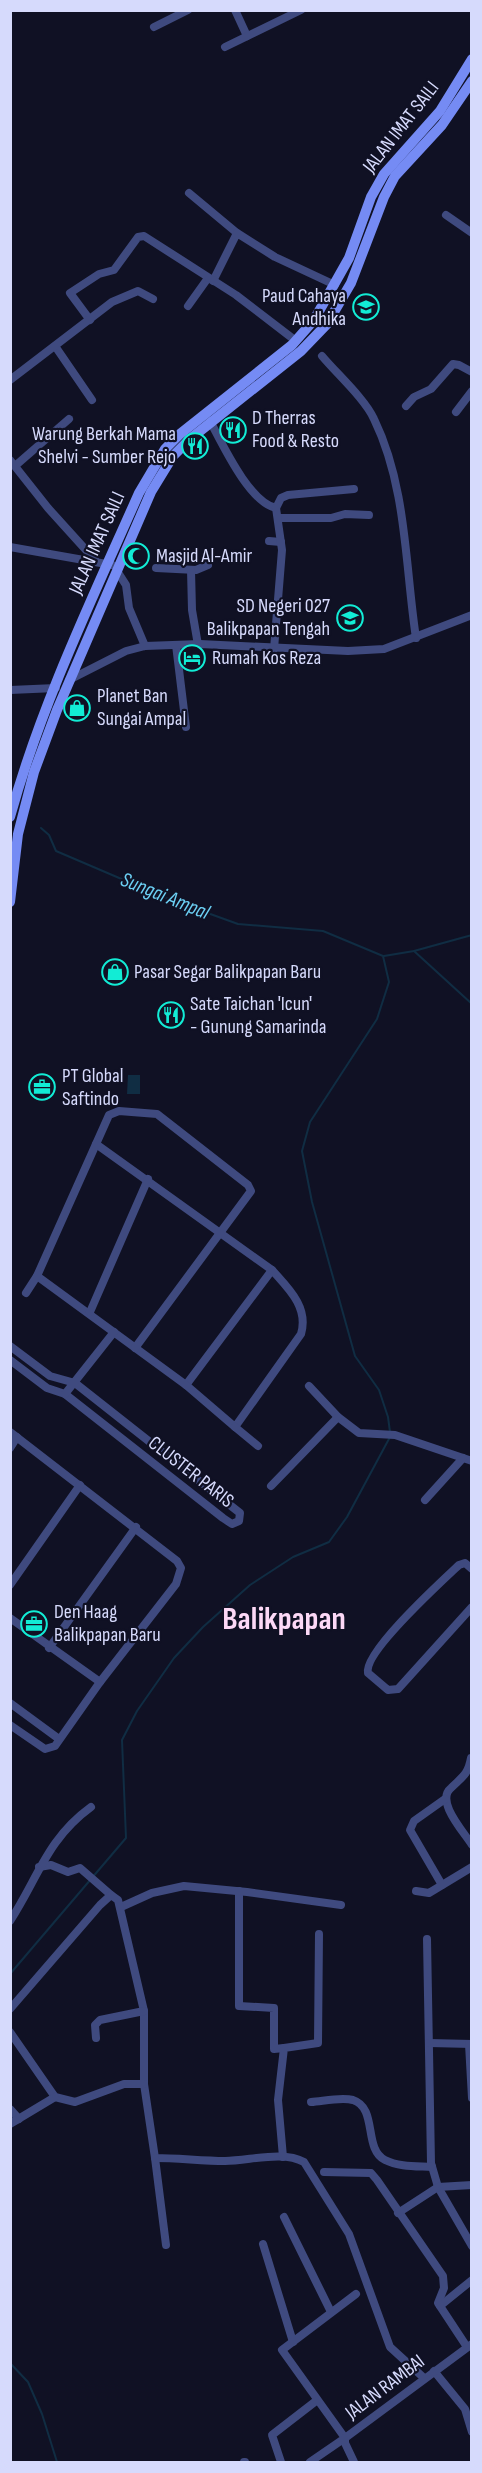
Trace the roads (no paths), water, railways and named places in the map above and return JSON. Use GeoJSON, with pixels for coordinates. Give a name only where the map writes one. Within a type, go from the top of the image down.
{"type":"FeatureCollection","features":[{"type":"Feature","properties":{"kind":"main road","name":"JALAN IMAT SAILI"},"geometry":{"type":"LineString","coordinates":[[23,790],[53,689],[151,492],[169,462],[210,421],[301,351],[332,318],[351,283],[389,186],[440,111],[471,59]]}},
{"type":"Feature","properties":{"kind":"main road","name":"JALAN IMAT SAILI"},"geometry":{"type":"LineString","coordinates":[[23,790],[70,680],[114,567],[139,493],[165,449],[202,414],[296,341],[318,314],[335,285],[377,184],[392,164],[418,144],[452,112],[471,81]]}},
{"type":"Feature","properties":{"kind":"main road"},"geometry":{"type":"LineString","coordinates":[[10,902],[16,825],[23,790]]}},
{"type":"Feature","properties":{"kind":"street"},"geometry":{"type":"LineString","coordinates":[[154,27],[188,10]]}},
{"type":"Feature","properties":{"kind":"street"},"geometry":{"type":"LineString","coordinates":[[235,10],[247,36]]}},
{"type":"Feature","properties":{"kind":"street"},"geometry":{"type":"LineString","coordinates":[[225,47],[301,10]]}},
{"type":"Feature","properties":{"kind":"street"},"geometry":{"type":"LineString","coordinates":[[189,193],[237,233],[275,256],[335,285]]}},
{"type":"Feature","properties":{"kind":"street"},"geometry":{"type":"LineString","coordinates":[[446,215],[471,233]]}},
{"type":"Feature","properties":{"kind":"street"},"geometry":{"type":"LineString","coordinates":[[188,306],[211,280],[237,233]]}},
{"type":"Feature","properties":{"kind":"street"},"geometry":{"type":"LineString","coordinates":[[92,318],[70,293],[99,274],[116,268],[141,235],[264,314],[296,341]]}},
{"type":"Feature","properties":{"kind":"street"},"geometry":{"type":"LineString","coordinates":[[10,380],[112,302],[133,292],[142,292],[153,299]]}},
{"type":"Feature","properties":{"kind":"street"},"geometry":{"type":"LineString","coordinates":[[55,346],[92,400]]}},
{"type":"Feature","properties":{"kind":"street"},"geometry":{"type":"LineString","coordinates":[[322,356],[374,417],[384,444],[399,501],[416,638]]}},
{"type":"Feature","properties":{"kind":"street"},"geometry":{"type":"LineString","coordinates":[[406,406],[414,397],[427,393],[453,364],[459,364],[471,372]]}},
{"type":"Feature","properties":{"kind":"street"},"geometry":{"type":"LineString","coordinates":[[456,412],[471,391]]}},
{"type":"Feature","properties":{"kind":"street"},"geometry":{"type":"LineString","coordinates":[[69,419],[13,463],[95,560]]}},
{"type":"Feature","properties":{"kind":"street"},"geometry":{"type":"LineString","coordinates":[[210,421],[246,483],[265,506],[276,508]]}},
{"type":"Feature","properties":{"kind":"street"},"geometry":{"type":"LineString","coordinates":[[274,649],[281,542],[276,508],[281,498],[288,495],[354,489]]}},
{"type":"Feature","properties":{"kind":"street"},"geometry":{"type":"LineString","coordinates":[[278,518],[369,515]]}},
{"type":"Feature","properties":{"kind":"street"},"geometry":{"type":"LineString","coordinates":[[269,542],[281,542]]}},
{"type":"Feature","properties":{"kind":"street"},"geometry":{"type":"LineString","coordinates":[[10,547],[95,560],[114,567],[126,585],[129,608],[145,646]]}},
{"type":"Feature","properties":{"kind":"street"},"geometry":{"type":"LineString","coordinates":[[156,568],[191,570],[208,565]]}},
{"type":"Feature","properties":{"kind":"street"},"geometry":{"type":"LineString","coordinates":[[191,570],[192,610],[198,645]]}},
{"type":"Feature","properties":{"kind":"street"},"geometry":{"type":"LineString","coordinates":[[10,690],[53,689],[126,651],[145,646],[198,645],[274,649],[384,650],[471,615]]}},
{"type":"Feature","properties":{"kind":"street"},"geometry":{"type":"LineString","coordinates":[[177,645],[186,727]]}},
{"type":"Feature","properties":{"kind":"street"},"geometry":{"type":"LineString","coordinates":[[26,1293],[38,1276],[106,1119],[112,1113],[149,1112],[163,1117],[250,1188],[247,1199],[135,1348]]}},
{"type":"Feature","properties":{"kind":"street"},"geometry":{"type":"LineString","coordinates":[[96,1144],[272,1269],[296,1299],[303,1316],[301,1334],[235,1427]]}},
{"type":"Feature","properties":{"kind":"street"},"geometry":{"type":"LineString","coordinates":[[90,1312],[148,1179]]}},
{"type":"Feature","properties":{"kind":"street"},"geometry":{"type":"LineString","coordinates":[[186,1385],[272,1269]]}},
{"type":"Feature","properties":{"kind":"street"},"geometry":{"type":"LineString","coordinates":[[38,1276],[90,1312],[186,1385],[258,1446]]}},
{"type":"Feature","properties":{"kind":"street"},"geometry":{"type":"LineString","coordinates":[[65,1394],[114,1332]]}},
{"type":"Feature","properties":{"kind":"street","name":"CLUSTER PARIS"},"geometry":{"type":"LineString","coordinates":[[10,1346],[50,1376],[75,1383],[240,1513],[239,1521],[232,1524],[223,1518],[65,1394],[47,1388],[10,1360]]}},
{"type":"Feature","properties":{"kind":"street"},"geometry":{"type":"LineString","coordinates":[[309,1386],[338,1417],[359,1433],[395,1435],[471,1461]]}},
{"type":"Feature","properties":{"kind":"street"},"geometry":{"type":"LineString","coordinates":[[271,1486],[338,1417]]}},
{"type":"Feature","properties":{"kind":"street"},"geometry":{"type":"LineString","coordinates":[[10,1448],[14,1435],[136,1527],[177,1561],[181,1574],[51,1749],[42,1747],[10,1725]]}},
{"type":"Feature","properties":{"kind":"street"},"geometry":{"type":"LineString","coordinates":[[425,1500],[463,1458]]}},
{"type":"Feature","properties":{"kind":"street"},"geometry":{"type":"LineString","coordinates":[[10,1585],[80,1485]]}},
{"type":"Feature","properties":{"kind":"street"},"geometry":{"type":"LineString","coordinates":[[49,1647],[136,1527]]}},
{"type":"Feature","properties":{"kind":"street"},"geometry":{"type":"LineString","coordinates":[[471,1569],[465,1563],[459,1565],[420,1603],[374,1654],[367,1667],[368,1673],[388,1690],[398,1689],[471,1607]]}},
{"type":"Feature","properties":{"kind":"street"},"geometry":{"type":"LineString","coordinates":[[10,1618],[100,1682]]}},
{"type":"Feature","properties":{"kind":"street"},"geometry":{"type":"LineString","coordinates":[[10,1703],[59,1739]]}},
{"type":"Feature","properties":{"kind":"street"},"geometry":{"type":"LineString","coordinates":[[42,1747],[51,1733]]}},
{"type":"Feature","properties":{"kind":"street"},"geometry":{"type":"LineString","coordinates":[[471,1758],[469,1772],[447,1791],[445,1799],[471,1845]]}},
{"type":"Feature","properties":{"kind":"street"},"geometry":{"type":"LineString","coordinates":[[442,1885],[410,1830],[414,1821],[445,1799]]}},
{"type":"Feature","properties":{"kind":"street"},"geometry":{"type":"LineString","coordinates":[[10,1921],[28,1893],[49,1849],[70,1824],[91,1807]]}},
{"type":"Feature","properties":{"kind":"street"},"geometry":{"type":"LineString","coordinates":[[39,1867],[51,1865],[66,1872],[80,1868],[118,1900],[121,1907],[144,2011],[144,2084],[166,2245]]}},
{"type":"Feature","properties":{"kind":"street"},"geometry":{"type":"LineString","coordinates":[[417,1891],[429,1893],[471,1867]]}},
{"type":"Feature","properties":{"kind":"street"},"geometry":{"type":"LineString","coordinates":[[121,1907],[136,1898],[171,1887],[239,1891],[341,1905]]}},
{"type":"Feature","properties":{"kind":"street"},"geometry":{"type":"LineString","coordinates":[[239,1891],[239,2006],[274,2008],[274,2049],[318,2043],[319,1934]]}},
{"type":"Feature","properties":{"kind":"street"},"geometry":{"type":"LineString","coordinates":[[10,2009],[111,1895]]}},
{"type":"Feature","properties":{"kind":"street"},"geometry":{"type":"LineString","coordinates":[[427,1940],[432,2167],[438,2187],[471,2246]]}},
{"type":"Feature","properties":{"kind":"street"},"geometry":{"type":"LineString","coordinates":[[96,2038],[95,2025],[100,2020],[144,2011]]}},
{"type":"Feature","properties":{"kind":"street"},"geometry":{"type":"LineString","coordinates":[[10,2032],[55,2097],[75,2102],[124,2084],[144,2084]]}},
{"type":"Feature","properties":{"kind":"street"},"geometry":{"type":"LineString","coordinates":[[429,2043],[470,2044],[471,2098]]}},
{"type":"Feature","properties":{"kind":"street"},"geometry":{"type":"LineString","coordinates":[[283,2157],[278,2100],[284,2048]]}},
{"type":"Feature","properties":{"kind":"street"},"geometry":{"type":"LineString","coordinates":[[10,2124],[55,2097]]}},
{"type":"Feature","properties":{"kind":"street"},"geometry":{"type":"LineString","coordinates":[[311,2102],[345,2099],[356,2101],[366,2112],[377,2152],[384,2160],[432,2167]]}},
{"type":"Feature","properties":{"kind":"street"},"geometry":{"type":"LineString","coordinates":[[10,2109],[19,2119]]}},
{"type":"Feature","properties":{"kind":"street"},"geometry":{"type":"LineString","coordinates":[[155,2158],[225,2161],[283,2157],[296,2158],[304,2162],[352,2240],[390,2347],[424,2378]]}},
{"type":"Feature","properties":{"kind":"street"},"geometry":{"type":"LineString","coordinates":[[324,2172],[371,2174],[443,2276],[444,2288],[438,2303],[469,2345]]}},
{"type":"Feature","properties":{"kind":"street"},"geometry":{"type":"LineString","coordinates":[[398,2212],[438,2187],[471,2185]]}},
{"type":"Feature","properties":{"kind":"street"},"geometry":{"type":"LineString","coordinates":[[284,2217],[331,2312]]}},
{"type":"Feature","properties":{"kind":"street"},"geometry":{"type":"LineString","coordinates":[[263,2244],[293,2342]]}},
{"type":"Feature","properties":{"kind":"street"},"geometry":{"type":"LineString","coordinates":[[440,2306],[471,2280]]}},
{"type":"Feature","properties":{"kind":"street"},"geometry":{"type":"LineString","coordinates":[[310,2463],[345,2438],[316,2401],[282,2350],[356,2294]]}},
{"type":"Feature","properties":{"kind":"street","name":"JALAN RAMBAI"},"geometry":{"type":"LineString","coordinates":[[354,2463],[345,2438],[469,2345]]}},
{"type":"Feature","properties":{"kind":"street"},"geometry":{"type":"LineString","coordinates":[[434,2371],[465,2409],[471,2432]]}},
{"type":"Feature","properties":{"kind":"street"},"geometry":{"type":"LineString","coordinates":[[281,2463],[272,2435],[316,2401]]}},
{"type":"Feature","properties":{"kind":"water"},"geometry":{"type":"Polygon","coordinates":[[[128,1075],[140,1075],[140,1094],[127,1094],[128,1075]]]}},
{"type":"Feature","properties":{"kind":"waterway","name":"Sungai Ampal"},"geometry":{"type":"LineString","coordinates":[[41,828],[49,835],[56,851],[166,898],[238,924],[323,931],[383,956],[389,982],[377,1019],[310,1122],[302,1151],[312,1202],[355,1356],[379,1390],[388,1417],[390,1432]]}},
{"type":"Feature","properties":{"kind":"waterway"},"geometry":{"type":"LineString","coordinates":[[384,956],[414,951],[472,935]]}},
{"type":"Feature","properties":{"kind":"waterway"},"geometry":{"type":"LineString","coordinates":[[414,951],[472,1004]]}},
{"type":"Feature","properties":{"kind":"waterway"},"geometry":{"type":"LineString","coordinates":[[10,1974],[126,1838],[122,1740],[137,1711],[174,1658],[203,1627],[250,1585],[293,1557],[329,1542],[347,1517],[390,1437]]}},
{"type":"Feature","properties":{"kind":"waterway"},"geometry":{"type":"LineString","coordinates":[[10,2363],[28,2382],[42,2414],[57,2462]]}},
{"type":"Feature","properties":{"kind":"place","name":"Paud Cahaya Andhika"},"geometry":{"type":"Point","coordinates":[366,307]}},
{"type":"Feature","properties":{"kind":"place","name":"D Therras Food & Resto"},"geometry":{"type":"Point","coordinates":[233,430]}},
{"type":"Feature","properties":{"kind":"place","name":"Warung Berkah Mama Shelvi - Sumber Rejo"},"geometry":{"type":"Point","coordinates":[195,446]}},
{"type":"Feature","properties":{"kind":"place","name":"Masjid Al-Amir"},"geometry":{"type":"Point","coordinates":[136,556]}},
{"type":"Feature","properties":{"kind":"place","name":"SD Negeri 027 Balikpapan Tengah"},"geometry":{"type":"Point","coordinates":[350,618]}},
{"type":"Feature","properties":{"kind":"place","name":"Rumah Kos Reza"},"geometry":{"type":"Point","coordinates":[192,658]}},
{"type":"Feature","properties":{"kind":"place","name":"Planet Ban Sungai Ampal"},"geometry":{"type":"Point","coordinates":[77,708]}},
{"type":"Feature","properties":{"kind":"place","name":"Pasar Segar Balikpapan Baru"},"geometry":{"type":"Point","coordinates":[115,972]}},
{"type":"Feature","properties":{"kind":"place","name":"Sate Taichan 'Icun' - Gunung Samarinda"},"geometry":{"type":"Point","coordinates":[171,1015]}},
{"type":"Feature","properties":{"kind":"place","name":"PT Global Saftindo"},"geometry":{"type":"Point","coordinates":[42,1087]}},
{"type":"Feature","properties":{"kind":"place","name":"Den Haag Balikpapan Baru"},"geometry":{"type":"Point","coordinates":[34,1624]}},
{"type":"Feature","properties":{"kind":"district","name":"Balikpapan"},"geometry":{"type":"Point","coordinates":[284,1619]}}]}
